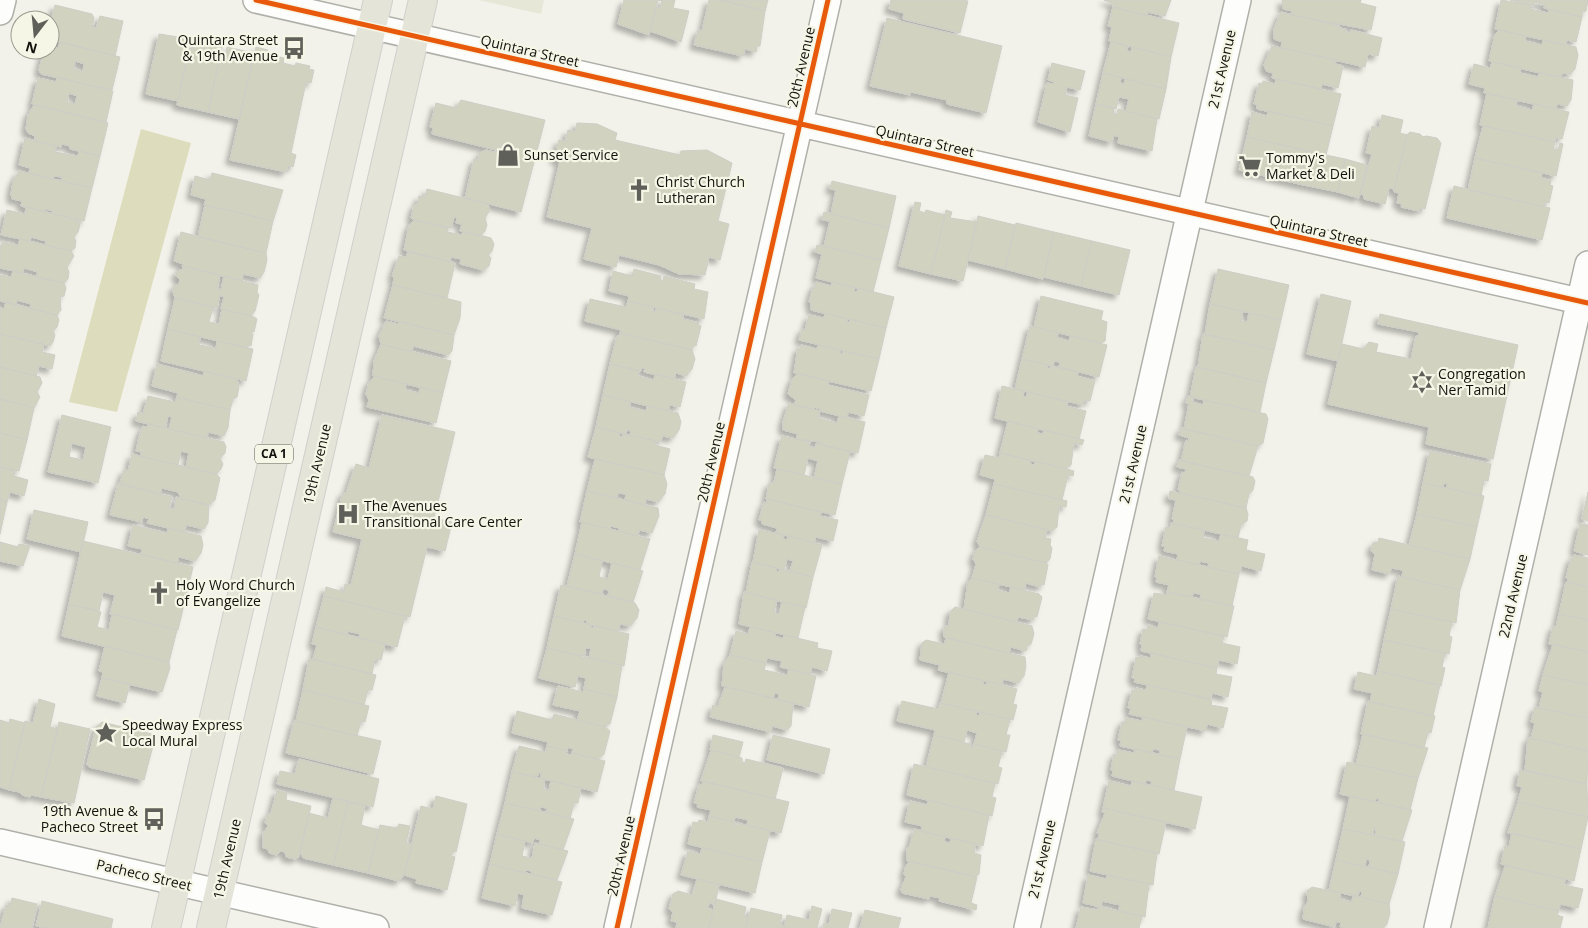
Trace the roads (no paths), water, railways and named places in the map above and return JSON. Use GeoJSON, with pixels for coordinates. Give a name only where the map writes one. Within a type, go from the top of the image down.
{"type":"FeatureCollection","features":[{"type":"Feature","properties":{"kind":"highway","name":"CA 1"},"geometry":{"type":"LineString","coordinates":[[166,928],[378,0]]}},
{"type":"Feature","properties":{"kind":"highway","name":"19th Avenue"},"geometry":{"type":"LineString","coordinates":[[211,928],[423,0]]}},
{"type":"Feature","properties":{"kind":"street"},"geometry":{"type":"LineString","coordinates":[[0,12],[3,0]]}},
{"type":"Feature","properties":{"kind":"street","name":"Quintara Street"},"geometry":{"type":"LineString","coordinates":[[256,0],[1584,302]]}},
{"type":"Feature","properties":{"kind":"street","name":"20th Avenue"},"geometry":{"type":"LineString","coordinates":[[617,928],[828,0]]}},
{"type":"Feature","properties":{"kind":"street","name":"21st Avenue"},"geometry":{"type":"LineString","coordinates":[[1027,928],[1238,0]]}},
{"type":"Feature","properties":{"kind":"street","name":"22nd Avenue"},"geometry":{"type":"LineString","coordinates":[[1437,928],[1584,302],[1588,264]]}},
{"type":"Feature","properties":{"kind":"street","name":"Pacheco Street"},"geometry":{"type":"LineString","coordinates":[[0,842],[376,928]]}},
{"type":"Feature","properties":{"kind":"place","name":"Quintara Street & 19th Avenue"},"geometry":{"type":"Point","coordinates":[294,48]}},
{"type":"Feature","properties":{"kind":"place","name":"Sunset Service"},"geometry":{"type":"Point","coordinates":[508,155]}},
{"type":"Feature","properties":{"kind":"place","name":"Tommy's Market & Deli"},"geometry":{"type":"Point","coordinates":[1250,166]}},
{"type":"Feature","properties":{"kind":"place","name":"Christ Church Lutheran"},"geometry":{"type":"Point","coordinates":[639,190]}},
{"type":"Feature","properties":{"kind":"place","name":"Congregation Ner Tamid"},"geometry":{"type":"Point","coordinates":[1422,382]}},
{"type":"Feature","properties":{"kind":"place","name":"The Avenues Transitional Care Center"},"geometry":{"type":"Point","coordinates":[348,514]}},
{"type":"Feature","properties":{"kind":"place","name":"Holy Word Church of Evangelize"},"geometry":{"type":"Point","coordinates":[159,593]}},
{"type":"Feature","properties":{"kind":"place","name":"Speedway Express Local Mural"},"geometry":{"type":"Point","coordinates":[106,733]}},
{"type":"Feature","properties":{"kind":"place","name":"19th Avenue & Pacheco Street"},"geometry":{"type":"Point","coordinates":[154,819]}}]}
